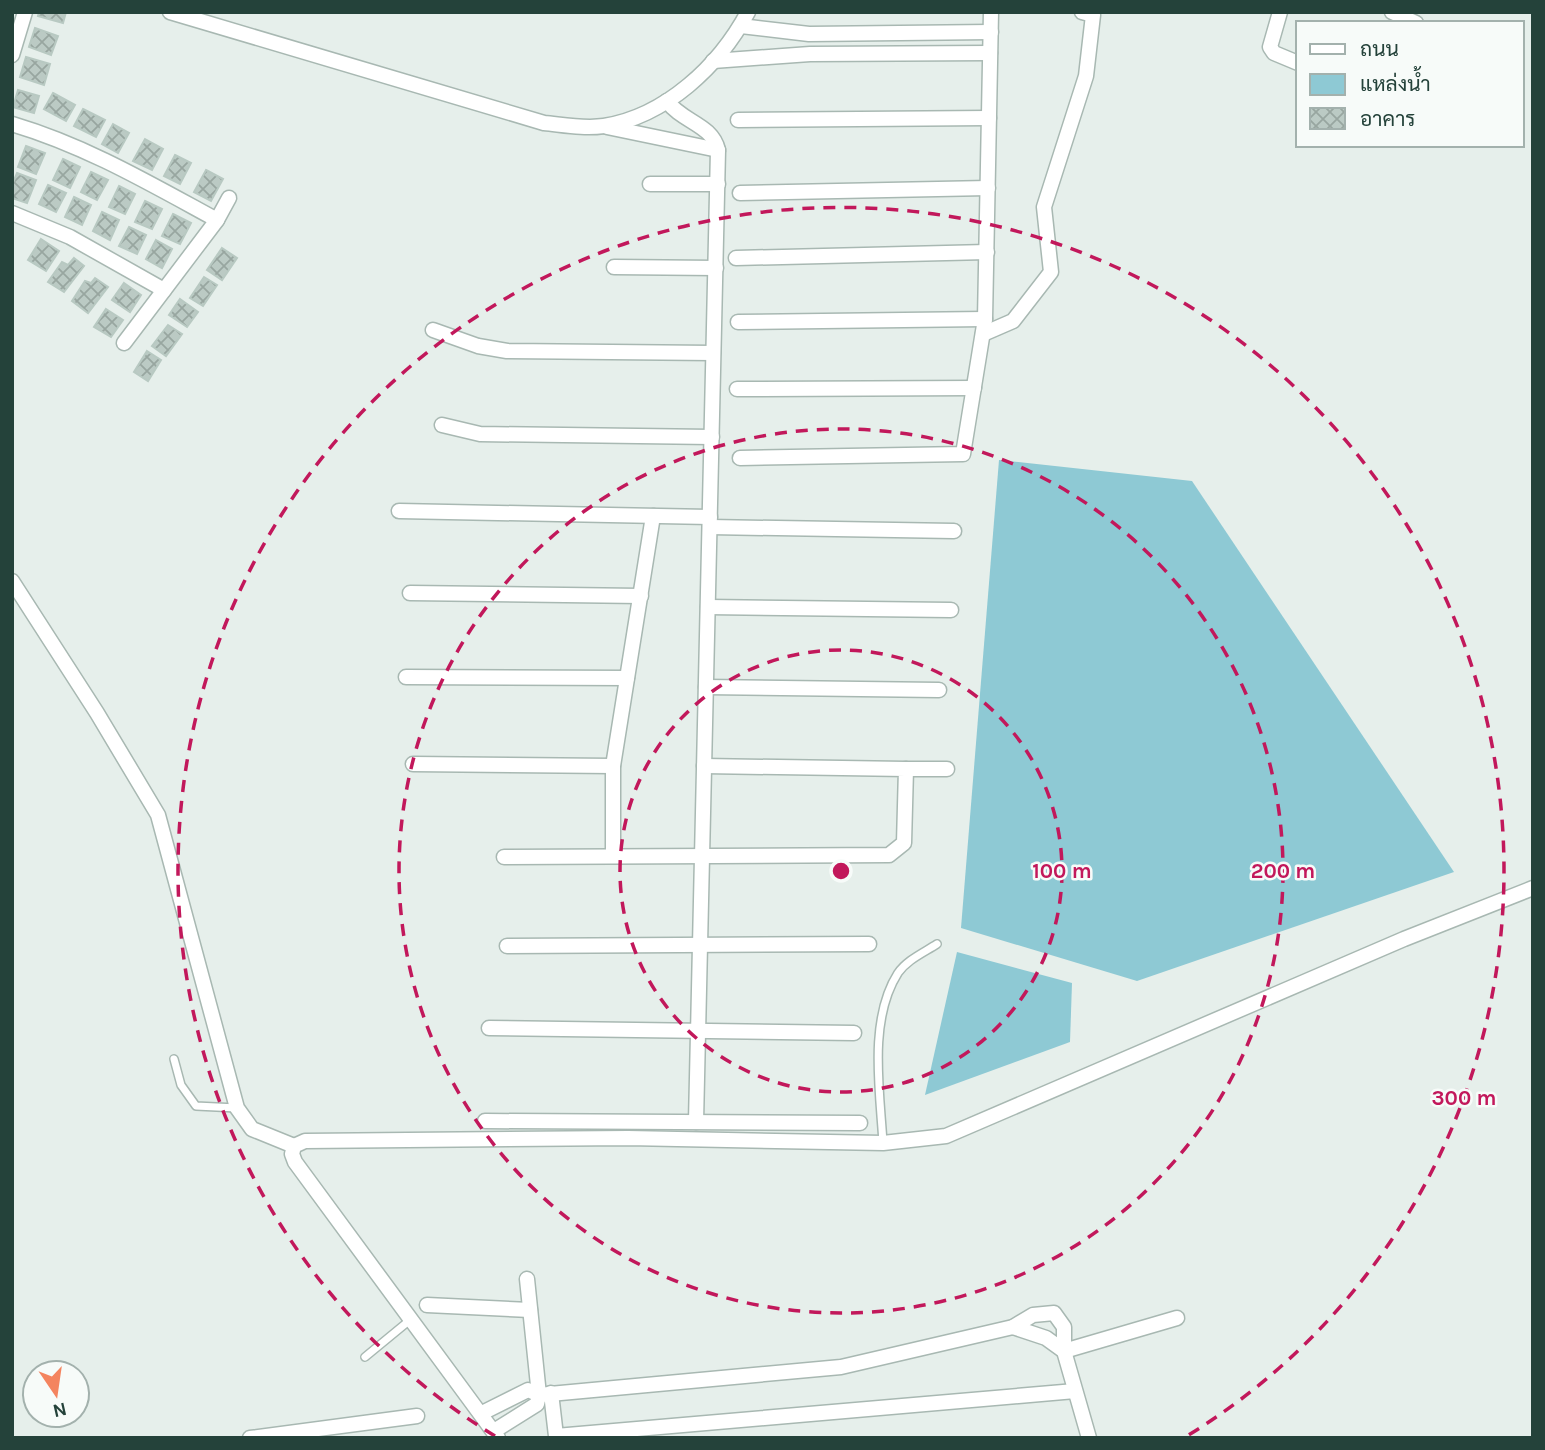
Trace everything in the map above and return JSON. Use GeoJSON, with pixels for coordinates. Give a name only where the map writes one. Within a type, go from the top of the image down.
{"type":"FeatureCollection","features":[{"type":"Feature","properties":{"kind":"street"},"geometry":{"type":"LineString","coordinates":[[12,55],[25,12]]}},
{"type":"Feature","properties":{"kind":"street"},"geometry":{"type":"LineString","coordinates":[[170,12],[544,123],[603,126],[718,150]]}},
{"type":"Feature","properties":{"kind":"street"},"geometry":{"type":"LineString","coordinates":[[603,126],[645,115],[667,101],[713,61],[741,26],[748,12]]}},
{"type":"Feature","properties":{"kind":"street"},"geometry":{"type":"LineString","coordinates":[[740,458],[963,454],[984,327],[991,12]]}},
{"type":"Feature","properties":{"kind":"street"},"geometry":{"type":"LineString","coordinates":[[738,322],[984,327],[1013,321],[1051,272],[1044,207],[1086,76],[1093,15],[1082,12]]}},
{"type":"Feature","properties":{"kind":"street"},"geometry":{"type":"LineString","coordinates":[[1280,12],[1270,47],[1274,53],[1296,62]]}},
{"type":"Feature","properties":{"kind":"street"},"geometry":{"type":"LineString","coordinates":[[1392,12],[1412,21]]}},
{"type":"Feature","properties":{"kind":"street"},"geometry":{"type":"LineString","coordinates":[[741,26],[809,34],[991,32]]}},
{"type":"Feature","properties":{"kind":"street"},"geometry":{"type":"LineString","coordinates":[[713,61],[810,54],[990,53]]}},
{"type":"Feature","properties":{"kind":"street"},"geometry":{"type":"LineString","coordinates":[[667,101],[682,118],[708,131],[716,139],[718,150],[696,1122]]}},
{"type":"Feature","properties":{"kind":"street"},"geometry":{"type":"LineString","coordinates":[[738,120],[989,118]]}},
{"type":"Feature","properties":{"kind":"street"},"geometry":{"type":"LineString","coordinates":[[12,124],[62,139],[97,155],[217,220]]}},
{"type":"Feature","properties":{"kind":"street"},"geometry":{"type":"LineString","coordinates":[[650,184],[718,184]]}},
{"type":"Feature","properties":{"kind":"street"},"geometry":{"type":"LineString","coordinates":[[740,193],[988,188]]}},
{"type":"Feature","properties":{"kind":"street"},"geometry":{"type":"LineString","coordinates":[[124,343],[217,220],[229,198]]}},
{"type":"Feature","properties":{"kind":"street"},"geometry":{"type":"LineString","coordinates":[[12,213],[70,236],[164,290]]}},
{"type":"Feature","properties":{"kind":"street"},"geometry":{"type":"LineString","coordinates":[[736,258],[987,252]]}},
{"type":"Feature","properties":{"kind":"street"},"geometry":{"type":"LineString","coordinates":[[614,267],[716,268]]}},
{"type":"Feature","properties":{"kind":"street"},"geometry":{"type":"LineString","coordinates":[[433,330],[478,346],[507,351],[713,353]]}},
{"type":"Feature","properties":{"kind":"street"},"geometry":{"type":"LineString","coordinates":[[737,389],[974,388]]}},
{"type":"Feature","properties":{"kind":"street"},"geometry":{"type":"LineString","coordinates":[[442,425],[480,435],[712,437]]}},
{"type":"Feature","properties":{"kind":"street"},"geometry":{"type":"LineString","coordinates":[[399,511],[653,516],[710,522],[954,530]]}},
{"type":"Feature","properties":{"kind":"street"},"geometry":{"type":"LineString","coordinates":[[613,854],[614,766],[653,516]]}},
{"type":"Feature","properties":{"kind":"street"},"geometry":{"type":"LineString","coordinates":[[12,581],[158,815],[233,1108],[252,1129],[294,1146],[305,1141],[628,1138],[883,1143],[946,1136],[982,1123],[1404,939],[1533,888]]}},
{"type":"Feature","properties":{"kind":"street"},"geometry":{"type":"LineString","coordinates":[[410,593],[641,596]]}},
{"type":"Feature","properties":{"kind":"street"},"geometry":{"type":"LineString","coordinates":[[708,607],[951,610]]}},
{"type":"Feature","properties":{"kind":"street"},"geometry":{"type":"LineString","coordinates":[[406,677],[627,678]]}},
{"type":"Feature","properties":{"kind":"street"},"geometry":{"type":"LineString","coordinates":[[706,687],[939,690]]}},
{"type":"Feature","properties":{"kind":"street"},"geometry":{"type":"LineString","coordinates":[[414,764],[614,766]]}},
{"type":"Feature","properties":{"kind":"street"},"geometry":{"type":"LineString","coordinates":[[704,766],[947,769]]}},
{"type":"Feature","properties":{"kind":"street"},"geometry":{"type":"LineString","coordinates":[[504,857],[613,854],[889,855],[904,843],[906,769]]}},
{"type":"Feature","properties":{"kind":"street"},"geometry":{"type":"LineString","coordinates":[[507,946],[869,944]]}},
{"type":"Feature","properties":{"kind":"street"},"geometry":{"type":"LineString","coordinates":[[489,1028],[854,1033]]}},
{"type":"Feature","properties":{"kind":"street"},"geometry":{"type":"LineString","coordinates":[[485,1121],[860,1123]]}},
{"type":"Feature","properties":{"kind":"street"},"geometry":{"type":"LineString","coordinates":[[294,1146],[292,1154],[295,1162],[496,1435],[530,1412],[545,1394]]}},
{"type":"Feature","properties":{"kind":"street"},"geometry":{"type":"LineString","coordinates":[[527,1279],[545,1394],[556,1436],[1075,1391]]}},
{"type":"Feature","properties":{"kind":"street"},"geometry":{"type":"LineString","coordinates":[[426,1305],[530,1310]]}},
{"type":"Feature","properties":{"kind":"street"},"geometry":{"type":"LineString","coordinates":[[482,1413],[518,1392],[528,1390],[545,1394],[841,1367],[1013,1326],[1033,1315],[1054,1313],[1064,1327],[1064,1351],[1089,1438]]}},
{"type":"Feature","properties":{"kind":"street"},"geometry":{"type":"LineString","coordinates":[[1064,1351],[1177,1318]]}},
{"type":"Feature","properties":{"kind":"street"},"geometry":{"type":"LineString","coordinates":[[1013,1326],[1046,1338],[1064,1351]]}},
{"type":"Feature","properties":{"kind":"street"},"geometry":{"type":"LineString","coordinates":[[250,1438],[326,1434],[417,1416]]}},
{"type":"Feature","properties":{"kind":"lane"},"geometry":{"type":"LineString","coordinates":[[883,1143],[880,1038],[890,990],[899,972],[910,960],[937,944]]}},
{"type":"Feature","properties":{"kind":"lane"},"geometry":{"type":"LineString","coordinates":[[174,1059],[187,1097],[196,1106],[233,1108]]}},
{"type":"Feature","properties":{"kind":"lane"},"geometry":{"type":"LineString","coordinates":[[365,1357],[380,1342],[412,1319]]}},
{"type":"Feature","properties":{"kind":"water"},"geometry":{"type":"Polygon","coordinates":[[[999,460],[1192,481],[1454,872],[1137,981],[961,928],[999,460]]]}},
{"type":"Feature","properties":{"kind":"water"},"geometry":{"type":"Polygon","coordinates":[[[957,952],[1072,983],[1070,1042],[925,1095],[957,952]]]}},
{"type":"Feature","properties":{"kind":"building"},"geometry":{"type":"Polygon","coordinates":[[[39,12],[66,12],[63,23],[38,16],[39,12]]]}},
{"type":"Feature","properties":{"kind":"building"},"geometry":{"type":"Polygon","coordinates":[[[35,28],[58,36],[51,55],[29,47],[35,28]]]}},
{"type":"Feature","properties":{"kind":"building"},"geometry":{"type":"Polygon","coordinates":[[[26,57],[50,64],[44,85],[20,77],[26,57]]]}},
{"type":"Feature","properties":{"kind":"building"},"geometry":{"type":"Polygon","coordinates":[[[18,90],[39,96],[34,113],[13,107],[18,90]]]}},
{"type":"Feature","properties":{"kind":"building"},"geometry":{"type":"Polygon","coordinates":[[[53,93],[75,105],[66,121],[44,109],[53,93]]]}},
{"type":"Feature","properties":{"kind":"building"},"geometry":{"type":"Polygon","coordinates":[[[83,109],[105,120],[96,137],[74,126],[83,109]]]}},
{"type":"Feature","properties":{"kind":"building"},"geometry":{"type":"Polygon","coordinates":[[[113,124],[129,133],[118,153],[102,144],[113,124]]]}},
{"type":"Feature","properties":{"kind":"building"},"geometry":{"type":"Polygon","coordinates":[[[145,139],[163,149],[152,170],[133,161],[145,139]]]}},
{"type":"Feature","properties":{"kind":"building"},"geometry":{"type":"Polygon","coordinates":[[[26,146],[45,153],[36,174],[18,167],[26,146]]]}},
{"type":"Feature","properties":{"kind":"building"},"geometry":{"type":"Polygon","coordinates":[[[175,155],[191,163],[180,184],[164,176],[175,155]]]}},
{"type":"Feature","properties":{"kind":"building"},"geometry":{"type":"Polygon","coordinates":[[[63,159],[80,167],[70,188],[53,180],[63,159]]]}},
{"type":"Feature","properties":{"kind":"building"},"geometry":{"type":"Polygon","coordinates":[[[206,170],[223,179],[211,201],[194,192],[206,170]]]}},
{"type":"Feature","properties":{"kind":"building"},"geometry":{"type":"Polygon","coordinates":[[[91,172],[108,180],[97,200],[81,192],[91,172]]]}},
{"type":"Feature","properties":{"kind":"building"},"geometry":{"type":"Polygon","coordinates":[[[17,173],[36,180],[27,203],[12,198],[12,185],[17,173]]]}},
{"type":"Feature","properties":{"kind":"building"},"geometry":{"type":"Polygon","coordinates":[[[48,185],[66,193],[56,212],[39,204],[48,185]]]}},
{"type":"Feature","properties":{"kind":"building"},"geometry":{"type":"Polygon","coordinates":[[[119,186],[135,194],[125,214],[109,207],[119,186]]]}},
{"type":"Feature","properties":{"kind":"building"},"geometry":{"type":"Polygon","coordinates":[[[74,197],[91,205],[82,225],[65,217],[74,197]]]}},
{"type":"Feature","properties":{"kind":"building"},"geometry":{"type":"Polygon","coordinates":[[[145,201],[162,209],[152,229],[135,222],[145,201]]]}},
{"type":"Feature","properties":{"kind":"building"},"geometry":{"type":"Polygon","coordinates":[[[102,212],[119,220],[110,240],[93,231],[102,212]]]}},
{"type":"Feature","properties":{"kind":"building"},"geometry":{"type":"Polygon","coordinates":[[[173,214],[191,223],[180,244],[162,236],[173,214]]]}},
{"type":"Feature","properties":{"kind":"building"},"geometry":{"type":"Polygon","coordinates":[[[129,227],[146,235],[137,254],[119,246],[129,227]]]}},
{"type":"Feature","properties":{"kind":"building"},"geometry":{"type":"Polygon","coordinates":[[[41,239],[59,251],[46,271],[28,260],[41,239]]]}},
{"type":"Feature","properties":{"kind":"building"},"geometry":{"type":"Polygon","coordinates":[[[156,240],[172,249],[162,268],[146,259],[156,240]]]}},
{"type":"Feature","properties":{"kind":"building"},"geometry":{"type":"Polygon","coordinates":[[[222,248],[237,258],[222,280],[207,270],[222,248]]]}},
{"type":"Feature","properties":{"kind":"building"},"geometry":{"type":"Polygon","coordinates":[[[74,258],[84,266],[64,292],[48,282],[62,262],[68,265],[74,258]]]}},
{"type":"Feature","properties":{"kind":"building"},"geometry":{"type":"Polygon","coordinates":[[[204,277],[217,285],[203,306],[190,298],[204,277]]]}},
{"type":"Feature","properties":{"kind":"building"},"geometry":{"type":"Polygon","coordinates":[[[95,278],[108,287],[88,313],[72,301],[85,281],[91,283],[95,278]]]}},
{"type":"Feature","properties":{"kind":"building"},"geometry":{"type":"Polygon","coordinates":[[[124,283],[141,295],[130,312],[112,300],[124,283]]]}},
{"type":"Feature","properties":{"kind":"building"},"geometry":{"type":"Polygon","coordinates":[[[180,299],[198,312],[187,327],[169,315],[180,299]]]}},
{"type":"Feature","properties":{"kind":"building"},"geometry":{"type":"Polygon","coordinates":[[[106,309],[123,320],[111,337],[94,327],[106,309]]]}},
{"type":"Feature","properties":{"kind":"building"},"geometry":{"type":"Polygon","coordinates":[[[168,325],[182,334],[166,356],[152,346],[168,325]]]}},
{"type":"Feature","properties":{"kind":"building"},"geometry":{"type":"Polygon","coordinates":[[[147,351],[161,360],[148,381],[134,372],[147,351]]]}}]}
